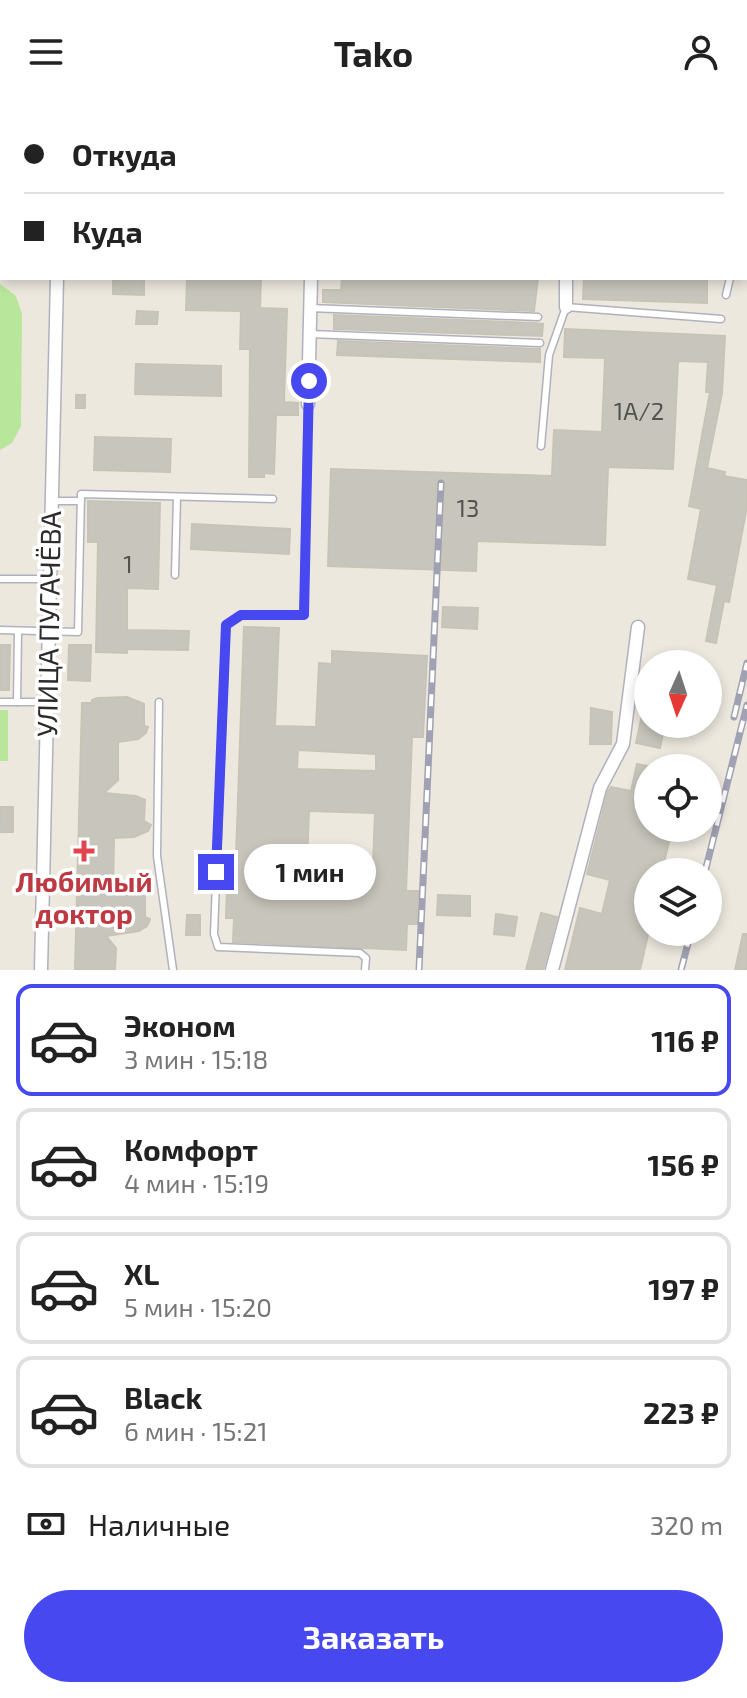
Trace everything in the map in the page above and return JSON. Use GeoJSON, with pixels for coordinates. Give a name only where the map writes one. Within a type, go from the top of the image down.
{"type":"FeatureCollection","features":[{"type":"Feature","properties":{"kind":"street","name":"УЛИЦА ПУГАЧЁВА"},"geometry":{"type":"LineString","coordinates":[[41,970],[57,280]]}},
{"type":"Feature","properties":{"kind":"street"},"geometry":{"type":"LineString","coordinates":[[308,404],[311,280]]}},
{"type":"Feature","properties":{"kind":"street"},"geometry":{"type":"LineString","coordinates":[[566,280],[566,307]]}},
{"type":"Feature","properties":{"kind":"street"},"geometry":{"type":"LineString","coordinates":[[552,970],[600,788],[623,744],[638,627]]}},
{"type":"Feature","properties":{"kind":"lane"},"geometry":{"type":"LineString","coordinates":[[726,295],[730,280]]}},
{"type":"Feature","properties":{"kind":"lane"},"geometry":{"type":"LineString","coordinates":[[541,446],[549,355],[566,307],[721,319]]}},
{"type":"Feature","properties":{"kind":"lane"},"geometry":{"type":"LineString","coordinates":[[310,308],[538,317]]}},
{"type":"Feature","properties":{"kind":"lane"},"geometry":{"type":"LineString","coordinates":[[310,334],[540,343]]}},
{"type":"Feature","properties":{"kind":"lane"},"geometry":{"type":"LineString","coordinates":[[308,404],[304,615],[241,615],[226,625],[214,934],[218,947],[360,953],[366,958],[365,970]]}},
{"type":"Feature","properties":{"kind":"lane"},"geometry":{"type":"LineString","coordinates":[[0,630],[78,632],[81,494],[273,499]]}},
{"type":"Feature","properties":{"kind":"lane"},"geometry":{"type":"LineString","coordinates":[[175,575],[177,497]]}},
{"type":"Feature","properties":{"kind":"lane"},"geometry":{"type":"LineString","coordinates":[[52,501],[81,501]]}},
{"type":"Feature","properties":{"kind":"lane"},"geometry":{"type":"LineString","coordinates":[[0,579],[50,579]]}},
{"type":"Feature","properties":{"kind":"lane"},"geometry":{"type":"LineString","coordinates":[[17,702],[18,631]]}},
{"type":"Feature","properties":{"kind":"lane"},"geometry":{"type":"LineString","coordinates":[[0,702],[47,702]]}},
{"type":"Feature","properties":{"kind":"lane"},"geometry":{"type":"LineString","coordinates":[[159,702],[157,856],[173,970]]}},
{"type":"Feature","properties":{"kind":"green space"},"geometry":{"type":"Polygon","coordinates":[[[0,284],[16,296],[22,314],[21,426],[12,443],[0,450],[0,284]]]}},
{"type":"Feature","properties":{"kind":"green space"},"geometry":{"type":"Polygon","coordinates":[[[0,710],[8,710],[8,761],[0,761],[0,710]]]}},
{"type":"Feature","properties":{"kind":"building"},"geometry":{"type":"Polygon","coordinates":[[[144,280],[144,295],[113,294],[113,281],[144,280]]]}},
{"type":"Feature","properties":{"kind":"building"},"geometry":{"type":"Polygon","coordinates":[[[187,280],[261,280],[260,308],[287,309],[284,402],[298,403],[298,415],[276,415],[274,474],[249,477],[250,349],[240,349],[241,311],[186,310],[187,280]]]}},
{"type":"Feature","properties":{"kind":"building"},"geometry":{"type":"Polygon","coordinates":[[[342,280],[538,280],[534,311],[323,302],[323,290],[341,290],[342,280]]]}},
{"type":"Feature","properties":{"kind":"building"},"geometry":{"type":"Polygon","coordinates":[[[584,280],[707,280],[707,303],[583,299],[584,280]]]}},
{"type":"Feature","properties":{"kind":"building"},"geometry":{"type":"Polygon","coordinates":[[[137,311],[158,312],[157,324],[136,324],[137,311]]]}},
{"type":"Feature","properties":{"kind":"building"},"geometry":{"type":"Polygon","coordinates":[[[334,315],[543,324],[542,336],[334,329],[334,315]]]}},
{"type":"Feature","properties":{"kind":"building"},"geometry":{"type":"Polygon","coordinates":[[[565,329],[725,336],[722,393],[707,468],[725,472],[724,476],[747,480],[747,506],[729,602],[724,601],[716,643],[706,641],[717,585],[688,579],[701,509],[689,506],[710,392],[706,392],[708,362],[678,361],[673,469],[608,467],[605,545],[477,541],[476,571],[328,566],[331,469],[552,476],[554,430],[602,432],[605,358],[564,357],[565,329]]]}},
{"type":"Feature","properties":{"kind":"building"},"geometry":{"type":"Polygon","coordinates":[[[338,341],[540,349],[540,362],[337,355],[338,341]]]}},
{"type":"Feature","properties":{"kind":"building"},"geometry":{"type":"Polygon","coordinates":[[[136,364],[221,366],[221,396],[135,394],[136,364]]]}},
{"type":"Feature","properties":{"kind":"building"},"geometry":{"type":"Polygon","coordinates":[[[76,395],[85,395],[85,408],[76,408],[76,395]]]}},
{"type":"Feature","properties":{"kind":"building"},"geometry":{"type":"Polygon","coordinates":[[[95,437],[171,439],[170,472],[94,470],[95,437]]]}},
{"type":"Feature","properties":{"kind":"building"},"geometry":{"type":"Polygon","coordinates":[[[88,501],[160,503],[158,589],[127,588],[127,630],[189,631],[188,650],[96,652],[98,542],[88,542],[88,501]]]}},
{"type":"Feature","properties":{"kind":"building"},"geometry":{"type":"Polygon","coordinates":[[[192,524],[290,529],[289,554],[191,549],[192,524]]]}},
{"type":"Feature","properties":{"kind":"building"},"geometry":{"type":"Polygon","coordinates":[[[443,607],[478,608],[477,629],[442,627],[443,607]]]}},
{"type":"Feature","properties":{"kind":"building"},"geometry":{"type":"Polygon","coordinates":[[[244,627],[279,628],[275,726],[316,727],[319,663],[332,664],[332,651],[427,656],[423,737],[412,737],[406,891],[418,891],[417,924],[407,924],[406,950],[233,942],[234,918],[226,918],[227,885],[235,885],[244,627]],[[298,750],[297,769],[376,771],[376,754],[298,750]],[[309,811],[306,888],[372,890],[375,813],[309,811]]]}},
{"type":"Feature","properties":{"kind":"building"},"geometry":{"type":"Polygon","coordinates":[[[0,645],[10,645],[9,690],[0,690],[0,645]]]}},
{"type":"Feature","properties":{"kind":"building"},"geometry":{"type":"Polygon","coordinates":[[[69,645],[91,645],[90,681],[68,680],[69,645]]]}},
{"type":"Feature","properties":{"kind":"building"},"geometry":{"type":"Polygon","coordinates":[[[127,697],[144,704],[144,726],[148,727],[138,739],[118,742],[118,780],[104,793],[136,796],[145,800],[144,821],[151,825],[148,831],[134,837],[114,838],[113,896],[124,891],[145,896],[145,917],[150,919],[147,926],[139,931],[106,936],[116,948],[115,970],[75,970],[82,703],[92,703],[98,698],[127,697]]]}},
{"type":"Feature","properties":{"kind":"building"},"geometry":{"type":"Polygon","coordinates":[[[591,708],[612,712],[611,744],[590,744],[591,708]]]}},
{"type":"Feature","properties":{"kind":"building"},"geometry":{"type":"Polygon","coordinates":[[[637,738],[662,738],[660,748],[636,743],[637,738]]]}},
{"type":"Feature","properties":{"kind":"building"},"geometry":{"type":"Polygon","coordinates":[[[634,778],[634,842],[669,842],[665,858],[634,858],[634,946],[645,946],[640,970],[565,970],[580,908],[602,914],[610,880],[587,874],[608,791],[611,787],[631,791],[634,778]]]}},
{"type":"Feature","properties":{"kind":"building"},"geometry":{"type":"Polygon","coordinates":[[[0,807],[13,807],[13,832],[0,832],[0,807]]]}},
{"type":"Feature","properties":{"kind":"building"},"geometry":{"type":"Polygon","coordinates":[[[438,895],[470,896],[470,916],[437,915],[438,895]]]}},
{"type":"Feature","properties":{"kind":"building"},"geometry":{"type":"Polygon","coordinates":[[[541,913],[557,917],[543,970],[526,970],[541,913]]]}},
{"type":"Feature","properties":{"kind":"building"},"geometry":{"type":"Polygon","coordinates":[[[496,914],[517,917],[514,936],[494,934],[496,914]]]}},
{"type":"Feature","properties":{"kind":"building"},"geometry":{"type":"Polygon","coordinates":[[[187,915],[200,915],[200,935],[186,935],[187,915]]]}},
{"type":"Feature","properties":{"kind":"building"},"geometry":{"type":"Polygon","coordinates":[[[743,934],[747,934],[747,970],[735,970],[743,934]]]}},
{"type":"Feature","properties":{"kind":"railway"},"geometry":{"type":"LineString","coordinates":[[419,970],[441,483]]}},
{"type":"Feature","properties":{"kind":"railway"},"geometry":{"type":"LineString","coordinates":[[734,717],[747,663]]}},
{"type":"Feature","properties":{"kind":"railway"},"geometry":{"type":"LineString","coordinates":[[709,858],[747,705]]}},
{"type":"Feature","properties":{"kind":"railway"},"geometry":{"type":"LineString","coordinates":[[681,970],[687,946]]}},
{"type":"Feature","properties":{"kind":"place","name":"Любимый доктор"},"geometry":{"type":"Point","coordinates":[84,851]}},
{"type":"Feature","properties":{"kind":"route"},"geometry":{"type":"LineString","coordinates":[[216,872],[226,625],[241,615],[304,615],[309,381]]}}]}
